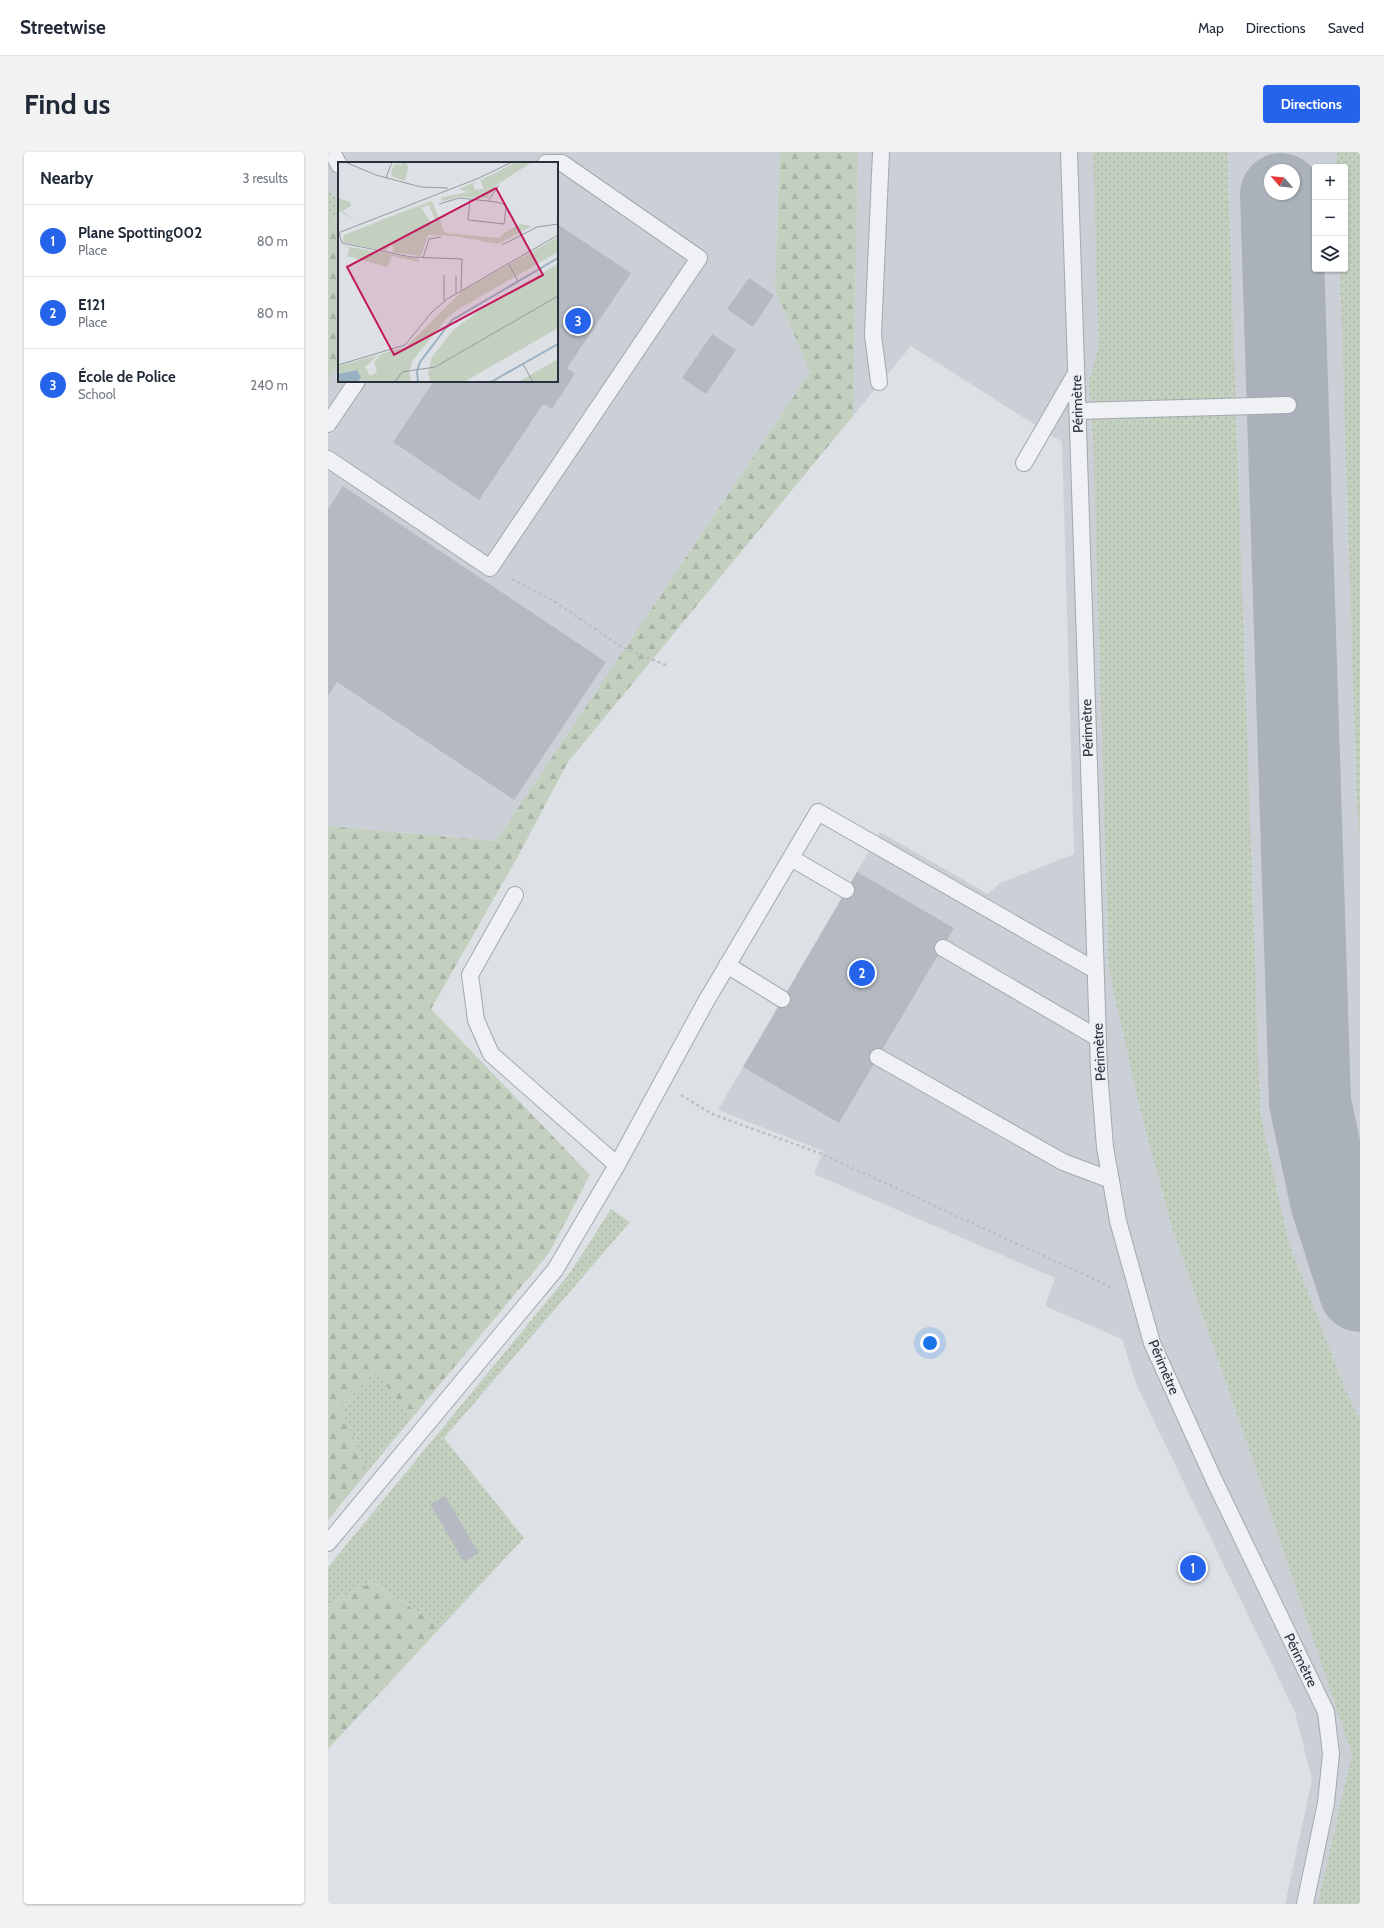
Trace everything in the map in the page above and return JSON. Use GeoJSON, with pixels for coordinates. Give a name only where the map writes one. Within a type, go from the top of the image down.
{"type":"FeatureCollection","features":[{"type":"Feature","properties":{"kind":"lane"},"geometry":{"type":"LineString","coordinates":[[332,152],[338,163]]}},
{"type":"Feature","properties":{"kind":"lane"},"geometry":{"type":"LineString","coordinates":[[879,382],[873,335],[882,152]]}},
{"type":"Feature","properties":{"kind":"lane","name":"Périmètre"},"geometry":{"type":"LineString","coordinates":[[1069,152],[1095,970],[1105,1147],[1118,1221],[1155,1350],[1214,1480],[1326,1712],[1331,1754],[1326,1803],[1304,1904]]}},
{"type":"Feature","properties":{"kind":"lane"},"geometry":{"type":"LineString","coordinates":[[328,459],[490,568],[699,258],[562,163],[558,163]]}},
{"type":"Feature","properties":{"kind":"lane"},"geometry":{"type":"LineString","coordinates":[[1024,463],[1076,374]]}},
{"type":"Feature","properties":{"kind":"lane"},"geometry":{"type":"LineString","coordinates":[[328,424],[356,382]]}},
{"type":"Feature","properties":{"kind":"lane"},"geometry":{"type":"LineString","coordinates":[[1077,411],[1288,405]]}},
{"type":"Feature","properties":{"kind":"lane"},"geometry":{"type":"LineString","coordinates":[[328,1543],[555,1270],[617,1165],[727,965],[818,812],[1095,970]]}},
{"type":"Feature","properties":{"kind":"lane"},"geometry":{"type":"LineString","coordinates":[[791,858],[846,890]]}},
{"type":"Feature","properties":{"kind":"lane"},"geometry":{"type":"LineString","coordinates":[[515,896],[470,975],[476,1020],[492,1054],[617,1165]]}},
{"type":"Feature","properties":{"kind":"lane"},"geometry":{"type":"LineString","coordinates":[[943,948],[1098,1038]]}},
{"type":"Feature","properties":{"kind":"lane"},"geometry":{"type":"LineString","coordinates":[[727,965],[782,999]]}},
{"type":"Feature","properties":{"kind":"lane"},"geometry":{"type":"LineString","coordinates":[[878,1057],[1063,1162],[1111,1180]]}},
{"type":"Feature","properties":{"kind":"path"},"geometry":{"type":"LineString","coordinates":[[490,568],[552,600],[622,647],[668,666]]}},
{"type":"Feature","properties":{"kind":"path"},"geometry":{"type":"LineString","coordinates":[[661,1083],[712,1114],[822,1154],[1140,1301]]}},
{"type":"Feature","properties":{"kind":"shaded area"},"geometry":{"type":"Polygon","coordinates":[[[328,152],[780,152],[775,289],[810,372],[496,841],[328,826],[328,381],[338,365],[338,382],[558,382],[558,162],[338,162],[338,202],[328,188],[328,152]]]}},
{"type":"Feature","properties":{"kind":"shaded area"},"geometry":{"type":"Polygon","coordinates":[[[858,152],[1360,152],[1360,1904],[1285,1904],[1312,1780],[1295,1712],[1137,1386],[1122,1339],[1045,1306],[1055,1278],[814,1174],[823,1151],[718,1110],[880,832],[988,894],[1000,883],[1074,854],[1062,442],[911,346],[853,416],[858,152]]]}},
{"type":"Feature","properties":{"kind":"green space"},"geometry":{"type":"Polygon","coordinates":[[[780,152],[858,152],[853,416],[568,762],[517,858],[431,1009],[590,1175],[549,1253],[411,1419],[376,1372],[341,1407],[367,1472],[328,1520],[328,826],[496,841],[810,372],[775,289],[780,152]]]}},
{"type":"Feature","properties":{"kind":"green space"},"geometry":{"type":"Polygon","coordinates":[[[1093,152],[1227,152],[1260,1112],[1288,1241],[1345,1389],[1360,1421],[1360,1904],[1318,1904],[1352,1754],[1262,1486],[1171,1224],[1140,1108],[1109,970],[1093,434],[1089,381],[1099,348],[1093,152]]]}},
{"type":"Feature","properties":{"kind":"green space"},"geometry":{"type":"Polygon","coordinates":[[[1337,152],[1360,152],[1360,845],[1357,802],[1340,272],[1348,272],[1348,164],[1337,164],[1337,152]]]}},
{"type":"Feature","properties":{"kind":"green space"},"geometry":{"type":"Polygon","coordinates":[[[328,188],[338,202],[338,222],[328,217],[328,188]]]}},
{"type":"Feature","properties":{"kind":"green space"},"geometry":{"type":"Polygon","coordinates":[[[328,217],[338,222],[338,365],[328,381],[328,217]]]}},
{"type":"Feature","properties":{"kind":"green space"},"geometry":{"type":"Polygon","coordinates":[[[611,1209],[630,1222],[444,1438],[524,1538],[441,1627],[373,1582],[328,1605],[328,1567],[570,1273],[611,1209]]]}},
{"type":"Feature","properties":{"kind":"green space"},"geometry":{"type":"Polygon","coordinates":[[[376,1371],[411,1419],[367,1472],[341,1407],[376,1371]]]}},
{"type":"Feature","properties":{"kind":"green space"},"geometry":{"type":"Polygon","coordinates":[[[372,1582],[441,1627],[328,1749],[328,1605],[372,1582]]]}},
{"type":"Feature","properties":{"kind":"building"},"geometry":{"type":"Polygon","coordinates":[[[558,225],[631,273],[567,368],[575,374],[552,409],[543,404],[479,500],[393,442],[433,382],[558,382],[558,225]]]}},
{"type":"Feature","properties":{"kind":"building"},"geometry":{"type":"Polygon","coordinates":[[[749,278],[774,295],[753,327],[727,309],[749,278]]]}},
{"type":"Feature","properties":{"kind":"building"},"geometry":{"type":"Polygon","coordinates":[[[712,334],[736,350],[706,394],[682,378],[712,334]]]}},
{"type":"Feature","properties":{"kind":"building"},"geometry":{"type":"Polygon","coordinates":[[[343,486],[606,662],[514,800],[337,682],[328,696],[328,509],[343,486]]]}},
{"type":"Feature","properties":{"kind":"building"},"geometry":{"type":"Polygon","coordinates":[[[857,872],[954,928],[839,1123],[743,1067],[857,872]]]}},
{"type":"Feature","properties":{"kind":"building"},"geometry":{"type":"Polygon","coordinates":[[[445,1496],[479,1553],[464,1562],[430,1504],[445,1496]]]}},
{"type":"Feature","properties":{"kind":"taxiway"},"geometry":{"type":"LineString","coordinates":[[1281,200],[1310,1102],[1331,1201],[1360,1291]]}},
{"type":"Feature","properties":{"kind":"place","name":"École de Police"},"geometry":{"type":"Point","coordinates":[578,321]}},
{"type":"Feature","properties":{"kind":"place","name":"E121"},"geometry":{"type":"Point","coordinates":[862,973]}},
{"type":"Feature","properties":{"kind":"place","name":"Plane Spotting002"},"geometry":{"type":"Point","coordinates":[1193,1568]}}]}
